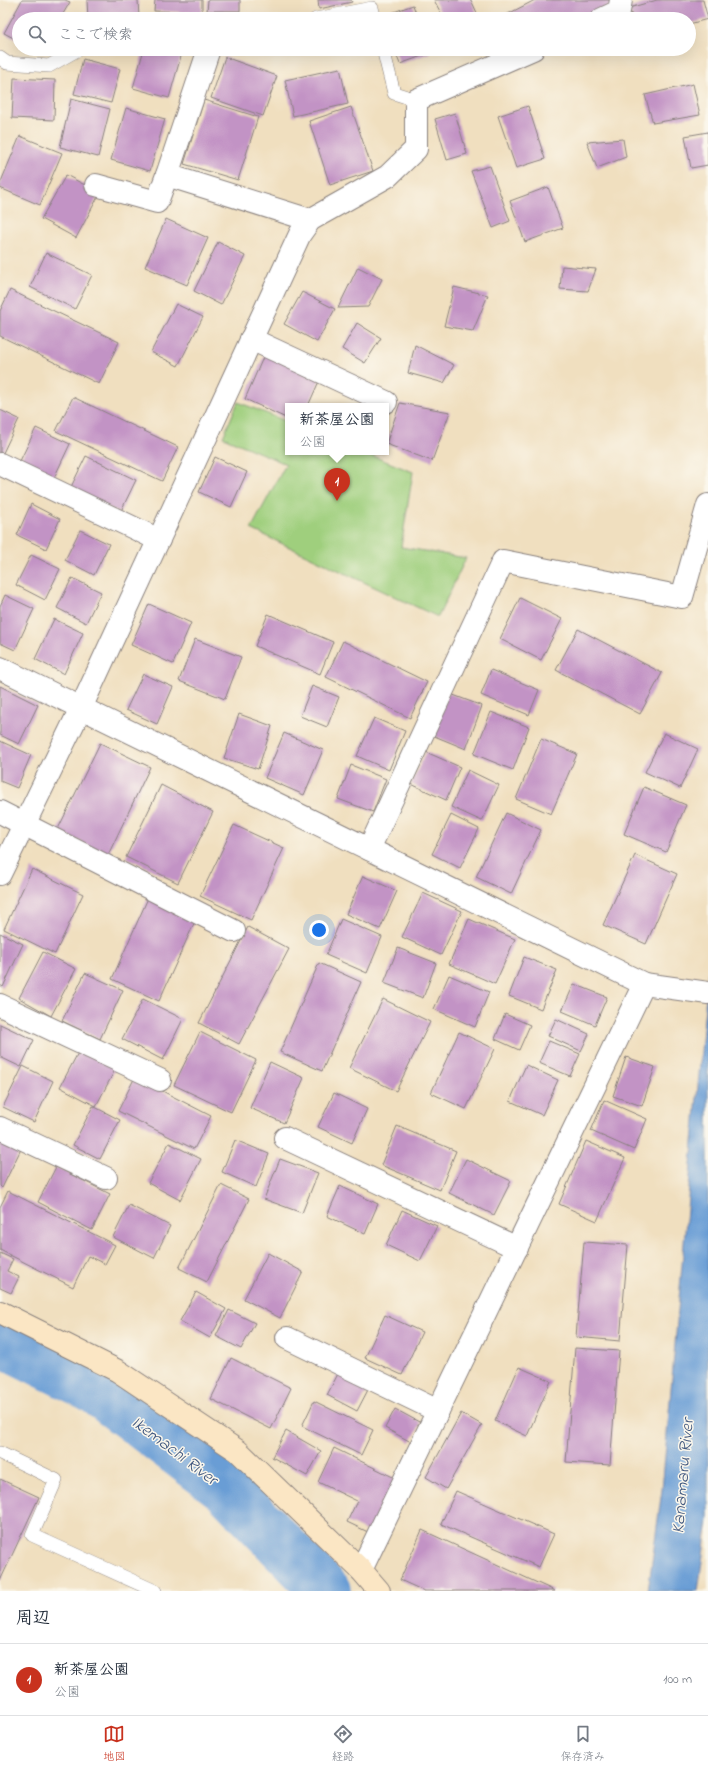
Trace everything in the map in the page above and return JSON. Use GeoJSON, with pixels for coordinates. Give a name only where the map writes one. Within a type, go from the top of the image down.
{"type":"FeatureCollection","features":[{"type":"Feature","properties":{"kind":"street"},"geometry":{"type":"LineString","coordinates":[[619,12],[621,0]]}},
{"type":"Feature","properties":{"kind":"street"},"geometry":{"type":"LineString","coordinates":[[96,185],[157,202],[208,56]]}},
{"type":"Feature","properties":{"kind":"street"},"geometry":{"type":"LineString","coordinates":[[0,874],[82,708],[300,234],[310,220],[388,176],[416,149],[416,100],[517,56]]}},
{"type":"Feature","properties":{"kind":"street"},"geometry":{"type":"LineString","coordinates":[[167,175],[310,220]]}},
{"type":"Feature","properties":{"kind":"street"},"geometry":{"type":"LineString","coordinates":[[252,339],[386,402]]}},
{"type":"Feature","properties":{"kind":"street"},"geometry":{"type":"LineString","coordinates":[[0,464],[159,540]]}},
{"type":"Feature","properties":{"kind":"street"},"geometry":{"type":"LineString","coordinates":[[369,849],[503,561],[682,597],[708,505]]}},
{"type":"Feature","properties":{"kind":"street"},"geometry":{"type":"LineString","coordinates":[[0,668],[644,984],[708,993]]}},
{"type":"Feature","properties":{"kind":"street"},"geometry":{"type":"LineString","coordinates":[[0,812],[234,931]]}},
{"type":"Feature","properties":{"kind":"street"},"geometry":{"type":"LineString","coordinates":[[361,1570],[644,984]]}},
{"type":"Feature","properties":{"kind":"street"},"geometry":{"type":"LineString","coordinates":[[0,1005],[160,1080]]}},
{"type":"Feature","properties":{"kind":"street"},"geometry":{"type":"LineString","coordinates":[[0,1128],[106,1178]]}},
{"type":"Feature","properties":{"kind":"street"},"geometry":{"type":"LineString","coordinates":[[285,1138],[517,1248]]}},
{"type":"Feature","properties":{"kind":"street"},"geometry":{"type":"LineString","coordinates":[[0,1312],[118,1371],[238,1451],[361,1570],[378,1591]]}},
{"type":"Feature","properties":{"kind":"street"},"geometry":{"type":"LineString","coordinates":[[287,1338],[438,1411]]}},
{"type":"Feature","properties":{"kind":"lane"},"geometry":{"type":"LineString","coordinates":[[352,12],[372,8],[373,12]]}},
{"type":"Feature","properties":{"kind":"lane"},"geometry":{"type":"LineString","coordinates":[[0,58],[7,63],[49,66],[67,56]]}},
{"type":"Feature","properties":{"kind":"lane"},"geometry":{"type":"LineString","coordinates":[[385,56],[394,94],[416,100]]}},
{"type":"Feature","properties":{"kind":"lane"},"geometry":{"type":"LineString","coordinates":[[0,1453],[56,1480],[32,1535],[155,1591]]}},
{"type":"Feature","properties":{"kind":"green space"},"geometry":{"type":"Polygon","coordinates":[[[238,402],[285,421],[285,455],[370,455],[413,472],[401,547],[466,558],[438,617],[251,529],[286,464],[223,437],[238,402]]]}},
{"type":"Feature","properties":{"kind":"water","name":"Kanamaru River"},"geometry":{"type":"Polygon","coordinates":[[[708,973],[708,1520],[698,1591],[648,1591],[662,1490],[708,973]]]}},
{"type":"Feature","properties":{"kind":"building"},"geometry":{"type":"Polygon","coordinates":[[[22,0],[65,0],[70,2],[64,12],[15,12],[22,0]]]}},
{"type":"Feature","properties":{"kind":"building"},"geometry":{"type":"Polygon","coordinates":[[[87,0],[138,0],[139,12],[88,12],[87,0]]]}},
{"type":"Feature","properties":{"kind":"building"},"geometry":{"type":"Polygon","coordinates":[[[155,0],[202,0],[202,12],[154,11],[155,0]]]}},
{"type":"Feature","properties":{"kind":"building"},"geometry":{"type":"Polygon","coordinates":[[[208,0],[240,0],[240,11],[207,11],[208,0]]]}},
{"type":"Feature","properties":{"kind":"building"},"geometry":{"type":"Polygon","coordinates":[[[318,0],[351,0],[352,2],[319,9],[318,0]]]}},
{"type":"Feature","properties":{"kind":"building"},"geometry":{"type":"Polygon","coordinates":[[[434,0],[471,0],[477,12],[440,12],[434,0]]]}},
{"type":"Feature","properties":{"kind":"building"},"geometry":{"type":"Polygon","coordinates":[[[535,0],[611,0],[613,4],[598,12],[512,12],[535,0]]]}},
{"type":"Feature","properties":{"kind":"building"},"geometry":{"type":"Polygon","coordinates":[[[657,0],[703,0],[708,19],[696,22],[696,12],[630,12],[629,8],[657,0]]]}},
{"type":"Feature","properties":{"kind":"building"},"geometry":{"type":"Polygon","coordinates":[[[413,5],[416,12],[394,12],[413,5]]]}},
{"type":"Feature","properties":{"kind":"building"},"geometry":{"type":"Polygon","coordinates":[[[12,18],[12,37],[4,33],[12,18]]]}},
{"type":"Feature","properties":{"kind":"building"},"geometry":{"type":"Polygon","coordinates":[[[142,56],[181,56],[169,98],[133,88],[142,56]]]}},
{"type":"Feature","properties":{"kind":"building"},"geometry":{"type":"Polygon","coordinates":[[[397,56],[422,56],[400,64],[397,56]]]}},
{"type":"Feature","properties":{"kind":"building"},"geometry":{"type":"Polygon","coordinates":[[[225,57],[277,76],[263,116],[211,98],[225,57]]]}},
{"type":"Feature","properties":{"kind":"building"},"geometry":{"type":"Polygon","coordinates":[[[83,59],[120,69],[111,103],[74,94],[83,59]]]}},
{"type":"Feature","properties":{"kind":"building"},"geometry":{"type":"Polygon","coordinates":[[[340,68],[348,104],[293,116],[285,80],[340,68]]]}},
{"type":"Feature","properties":{"kind":"building"},"geometry":{"type":"Polygon","coordinates":[[[14,78],[55,80],[54,120],[12,118],[14,78]]]}},
{"type":"Feature","properties":{"kind":"building"},"geometry":{"type":"Polygon","coordinates":[[[693,84],[700,115],[653,123],[645,95],[693,84]]]}},
{"type":"Feature","properties":{"kind":"building"},"geometry":{"type":"Polygon","coordinates":[[[71,99],[110,109],[98,157],[60,147],[71,99]]]}},
{"type":"Feature","properties":{"kind":"building"},"geometry":{"type":"Polygon","coordinates":[[[204,100],[258,117],[238,180],[184,164],[204,100]]]}},
{"type":"Feature","properties":{"kind":"building"},"geometry":{"type":"Polygon","coordinates":[[[528,106],[545,159],[516,168],[498,116],[528,106]]]}},
{"type":"Feature","properties":{"kind":"building"},"geometry":{"type":"Polygon","coordinates":[[[351,107],[373,171],[330,185],[309,121],[351,107]]]}},
{"type":"Feature","properties":{"kind":"building"},"geometry":{"type":"Polygon","coordinates":[[[126,108],[165,119],[150,171],[111,160],[126,108]]]}},
{"type":"Feature","properties":{"kind":"building"},"geometry":{"type":"Polygon","coordinates":[[[455,113],[467,154],[447,160],[435,119],[455,113]]]}},
{"type":"Feature","properties":{"kind":"building"},"geometry":{"type":"Polygon","coordinates":[[[708,132],[708,165],[691,168],[685,136],[708,132]]]}},
{"type":"Feature","properties":{"kind":"building"},"geometry":{"type":"Polygon","coordinates":[[[20,136],[62,153],[40,205],[0,188],[0,184],[20,136]]]}},
{"type":"Feature","properties":{"kind":"building"},"geometry":{"type":"Polygon","coordinates":[[[623,139],[626,157],[597,168],[587,142],[623,139]]]}},
{"type":"Feature","properties":{"kind":"building"},"geometry":{"type":"Polygon","coordinates":[[[490,166],[510,221],[493,228],[471,171],[490,166]]]}},
{"type":"Feature","properties":{"kind":"building"},"geometry":{"type":"Polygon","coordinates":[[[66,175],[100,193],[76,238],[41,219],[66,175]]]}},
{"type":"Feature","properties":{"kind":"building"},"geometry":{"type":"Polygon","coordinates":[[[548,187],[563,228],[525,242],[510,201],[548,187]]]}},
{"type":"Feature","properties":{"kind":"building"},"geometry":{"type":"Polygon","coordinates":[[[166,219],[208,238],[187,285],[145,267],[166,219]]]}},
{"type":"Feature","properties":{"kind":"building"},"geometry":{"type":"Polygon","coordinates":[[[218,242],[245,256],[221,305],[194,291],[218,242]]]}},
{"type":"Feature","properties":{"kind":"building"},"geometry":{"type":"Polygon","coordinates":[[[46,253],[92,275],[75,309],[30,287],[46,253]]]}},
{"type":"Feature","properties":{"kind":"building"},"geometry":{"type":"Polygon","coordinates":[[[562,266],[596,269],[588,291],[560,289],[562,266]]]}},
{"type":"Feature","properties":{"kind":"building"},"geometry":{"type":"Polygon","coordinates":[[[358,267],[382,279],[368,307],[338,308],[358,267]]]}},
{"type":"Feature","properties":{"kind":"building"},"geometry":{"type":"Polygon","coordinates":[[[454,287],[488,295],[473,331],[444,326],[454,287]]]}},
{"type":"Feature","properties":{"kind":"building"},"geometry":{"type":"Polygon","coordinates":[[[10,290],[119,342],[99,384],[0,336],[0,311],[10,290]]]}},
{"type":"Feature","properties":{"kind":"building"},"geometry":{"type":"Polygon","coordinates":[[[302,292],[335,309],[317,342],[284,324],[302,292]]]}},
{"type":"Feature","properties":{"kind":"building"},"geometry":{"type":"Polygon","coordinates":[[[176,304],[203,317],[178,366],[151,352],[176,304]]]}},
{"type":"Feature","properties":{"kind":"building"},"geometry":{"type":"Polygon","coordinates":[[[357,323],[381,338],[365,363],[342,349],[357,323]]]}},
{"type":"Feature","properties":{"kind":"building"},"geometry":{"type":"Polygon","coordinates":[[[415,345],[454,365],[444,383],[408,373],[415,345]]]}},
{"type":"Feature","properties":{"kind":"building"},"geometry":{"type":"Polygon","coordinates":[[[265,353],[320,379],[309,403],[285,403],[285,418],[245,399],[265,353]]]}},
{"type":"Feature","properties":{"kind":"building"},"geometry":{"type":"Polygon","coordinates":[[[73,397],[178,447],[162,481],[56,431],[73,397]]]}},
{"type":"Feature","properties":{"kind":"building"},"geometry":{"type":"Polygon","coordinates":[[[400,403],[450,412],[432,461],[389,445],[389,435],[400,403]]]}},
{"type":"Feature","properties":{"kind":"building"},"geometry":{"type":"Polygon","coordinates":[[[0,410],[19,419],[2,455],[0,454],[0,410]]]}},
{"type":"Feature","properties":{"kind":"building"},"geometry":{"type":"Polygon","coordinates":[[[36,428],[70,444],[53,480],[19,463],[36,428]]]}},
{"type":"Feature","properties":{"kind":"building"},"geometry":{"type":"Polygon","coordinates":[[[86,456],[136,480],[120,513],[70,489],[86,456]]]}},
{"type":"Feature","properties":{"kind":"building"},"geometry":{"type":"Polygon","coordinates":[[[215,457],[247,472],[231,507],[199,492],[215,457]]]}},
{"type":"Feature","properties":{"kind":"building"},"geometry":{"type":"Polygon","coordinates":[[[31,504],[60,519],[46,549],[17,535],[31,504]]]}},
{"type":"Feature","properties":{"kind":"building"},"geometry":{"type":"Polygon","coordinates":[[[80,530],[109,544],[94,575],[65,560],[80,530]]]}},
{"type":"Feature","properties":{"kind":"building"},"geometry":{"type":"Polygon","coordinates":[[[31,555],[60,569],[45,600],[16,585],[31,555]]]}},
{"type":"Feature","properties":{"kind":"building"},"geometry":{"type":"Polygon","coordinates":[[[72,578],[101,592],[86,623],[57,608],[72,578]]]}},
{"type":"Feature","properties":{"kind":"building"},"geometry":{"type":"Polygon","coordinates":[[[5,595],[34,609],[15,650],[0,643],[0,606],[5,595]]]}},
{"type":"Feature","properties":{"kind":"building"},"geometry":{"type":"Polygon","coordinates":[[[520,598],[562,619],[541,660],[500,639],[520,598]]]}},
{"type":"Feature","properties":{"kind":"building"},"geometry":{"type":"Polygon","coordinates":[[[149,604],[191,623],[173,664],[131,645],[149,604]]]}},
{"type":"Feature","properties":{"kind":"building"},"geometry":{"type":"Polygon","coordinates":[[[268,614],[333,642],[320,674],[255,646],[268,614]]]}},
{"type":"Feature","properties":{"kind":"building"},"geometry":{"type":"Polygon","coordinates":[[[54,619],[83,633],[64,674],[35,659],[54,619]]]}},
{"type":"Feature","properties":{"kind":"building"},"geometry":{"type":"Polygon","coordinates":[[[578,629],[662,673],[640,714],[556,670],[578,629]]]}},
{"type":"Feature","properties":{"kind":"building"},"geometry":{"type":"Polygon","coordinates":[[[195,639],[241,657],[225,699],[179,681],[195,639]]]}},
{"type":"Feature","properties":{"kind":"building"},"geometry":{"type":"Polygon","coordinates":[[[343,641],[427,682],[410,718],[326,677],[343,641]]]}},
{"type":"Feature","properties":{"kind":"building"},"geometry":{"type":"Polygon","coordinates":[[[491,670],[539,690],[529,715],[481,695],[491,670]]]}},
{"type":"Feature","properties":{"kind":"building"},"geometry":{"type":"Polygon","coordinates":[[[143,674],[173,687],[157,724],[126,710],[143,674]]]}},
{"type":"Feature","properties":{"kind":"building"},"geometry":{"type":"Polygon","coordinates":[[[0,686],[38,705],[19,744],[0,735],[0,686]]]}},
{"type":"Feature","properties":{"kind":"building"},"geometry":{"type":"Polygon","coordinates":[[[312,686],[339,697],[327,727],[300,716],[312,686]]]}},
{"type":"Feature","properties":{"kind":"building"},"geometry":{"type":"Polygon","coordinates":[[[448,693],[482,706],[466,749],[432,735],[448,693]]]}},
{"type":"Feature","properties":{"kind":"building"},"geometry":{"type":"Polygon","coordinates":[[[491,712],[529,727],[513,770],[474,754],[491,712]]]}},
{"type":"Feature","properties":{"kind":"building"},"geometry":{"type":"Polygon","coordinates":[[[239,714],[272,726],[258,769],[224,758],[239,714]]]}},
{"type":"Feature","properties":{"kind":"building"},"geometry":{"type":"Polygon","coordinates":[[[374,718],[405,731],[389,770],[357,756],[374,718]]]}},
{"type":"Feature","properties":{"kind":"building"},"geometry":{"type":"Polygon","coordinates":[[[284,733],[323,750],[304,795],[265,778],[284,733]]]}},
{"type":"Feature","properties":{"kind":"building"},"geometry":{"type":"Polygon","coordinates":[[[664,733],[698,749],[680,788],[645,772],[664,733]]]}},
{"type":"Feature","properties":{"kind":"building"},"geometry":{"type":"Polygon","coordinates":[[[541,739],[577,754],[551,814],[516,799],[541,739]]]}},
{"type":"Feature","properties":{"kind":"building"},"geometry":{"type":"Polygon","coordinates":[[[0,741],[31,755],[17,788],[0,781],[0,741]]]}},
{"type":"Feature","properties":{"kind":"building"},"geometry":{"type":"Polygon","coordinates":[[[100,743],[150,767],[108,855],[57,831],[100,743]]]}},
{"type":"Feature","properties":{"kind":"building"},"geometry":{"type":"Polygon","coordinates":[[[426,752],[460,767],[446,800],[411,784],[426,752]]]}},
{"type":"Feature","properties":{"kind":"building"},"geometry":{"type":"Polygon","coordinates":[[[351,765],[386,779],[373,812],[338,799],[351,765]]]}},
{"type":"Feature","properties":{"kind":"building"},"geometry":{"type":"Polygon","coordinates":[[[468,770],[499,785],[482,821],[451,807],[468,770]]]}},
{"type":"Feature","properties":{"kind":"building"},"geometry":{"type":"Polygon","coordinates":[[[161,785],[213,812],[178,883],[126,857],[161,785]]]}},
{"type":"Feature","properties":{"kind":"building"},"geometry":{"type":"Polygon","coordinates":[[[644,787],[686,805],[666,852],[624,834],[644,787]]]}},
{"type":"Feature","properties":{"kind":"building"},"geometry":{"type":"Polygon","coordinates":[[[506,813],[541,830],[511,894],[476,877],[506,813]]]}},
{"type":"Feature","properties":{"kind":"building"},"geometry":{"type":"Polygon","coordinates":[[[451,815],[479,829],[460,868],[432,854],[451,815]]]}},
{"type":"Feature","properties":{"kind":"building"},"geometry":{"type":"Polygon","coordinates":[[[234,825],[284,848],[251,920],[200,896],[234,825]]]}},
{"type":"Feature","properties":{"kind":"building"},"geometry":{"type":"Polygon","coordinates":[[[635,855],[677,874],[646,944],[603,925],[635,855]]]}},
{"type":"Feature","properties":{"kind":"building"},"geometry":{"type":"Polygon","coordinates":[[[32,869],[83,894],[55,954],[4,929],[32,869]]]}},
{"type":"Feature","properties":{"kind":"building"},"geometry":{"type":"Polygon","coordinates":[[[363,876],[397,891],[380,929],[346,914],[363,876]]]}},
{"type":"Feature","properties":{"kind":"building"},"geometry":{"type":"Polygon","coordinates":[[[423,893],[462,911],[441,955],[402,937],[423,893]]]}},
{"type":"Feature","properties":{"kind":"building"},"geometry":{"type":"Polygon","coordinates":[[[148,898],[196,919],[159,1001],[112,979],[148,898]]]}},
{"type":"Feature","properties":{"kind":"building"},"geometry":{"type":"Polygon","coordinates":[[[341,919],[382,937],[367,973],[326,955],[341,919]]]}},
{"type":"Feature","properties":{"kind":"building"},"geometry":{"type":"Polygon","coordinates":[[[469,919],[515,939],[495,984],[449,964],[469,919]]]}},
{"type":"Feature","properties":{"kind":"building"},"geometry":{"type":"Polygon","coordinates":[[[248,927],[289,949],[239,1044],[199,1023],[248,927]]]}},
{"type":"Feature","properties":{"kind":"building"},"geometry":{"type":"Polygon","coordinates":[[[0,933],[23,944],[3,987],[0,985],[0,933]]]}},
{"type":"Feature","properties":{"kind":"building"},"geometry":{"type":"Polygon","coordinates":[[[398,948],[436,963],[423,998],[384,983],[398,948]]]}},
{"type":"Feature","properties":{"kind":"building"},"geometry":{"type":"Polygon","coordinates":[[[43,952],[76,969],[51,1016],[19,998],[43,952]]]}},
{"type":"Feature","properties":{"kind":"building"},"geometry":{"type":"Polygon","coordinates":[[[524,957],[557,970],[541,1009],[509,996],[524,957]]]}},
{"type":"Feature","properties":{"kind":"building"},"geometry":{"type":"Polygon","coordinates":[[[319,963],[361,982],[322,1071],[280,1052],[319,963]]]}},
{"type":"Feature","properties":{"kind":"building"},"geometry":{"type":"Polygon","coordinates":[[[85,973],[123,990],[100,1039],[62,1021],[85,973]]]}},
{"type":"Feature","properties":{"kind":"building"},"geometry":{"type":"Polygon","coordinates":[[[449,975],[489,992],[475,1027],[434,1009],[449,975]]]}},
{"type":"Feature","properties":{"kind":"building"},"geometry":{"type":"Polygon","coordinates":[[[574,984],[607,997],[595,1025],[562,1011],[574,984]]]}},
{"type":"Feature","properties":{"kind":"building"},"geometry":{"type":"Polygon","coordinates":[[[143,999],[183,1019],[163,1060],[122,1039],[143,999]]]}},
{"type":"Feature","properties":{"kind":"building"},"geometry":{"type":"Polygon","coordinates":[[[383,999],[430,1022],[396,1091],[349,1068],[383,999]]]}},
{"type":"Feature","properties":{"kind":"building"},"geometry":{"type":"Polygon","coordinates":[[[505,1014],[530,1025],[519,1050],[495,1039],[505,1014]]]}},
{"type":"Feature","properties":{"kind":"building"},"geometry":{"type":"Polygon","coordinates":[[[556,1019],[589,1034],[581,1051],[548,1036],[556,1019]]]}},
{"type":"Feature","properties":{"kind":"building"},"geometry":{"type":"Polygon","coordinates":[[[0,1024],[34,1040],[21,1067],[0,1057],[0,1024]]]}},
{"type":"Feature","properties":{"kind":"building"},"geometry":{"type":"Polygon","coordinates":[[[200,1032],[256,1060],[231,1112],[174,1085],[200,1032]]]}},
{"type":"Feature","properties":{"kind":"building"},"geometry":{"type":"Polygon","coordinates":[[[459,1032],[495,1049],[466,1109],[431,1093],[459,1032]]]}},
{"type":"Feature","properties":{"kind":"building"},"geometry":{"type":"Polygon","coordinates":[[[549,1041],[580,1054],[570,1076],[539,1063],[549,1041]]]}},
{"type":"Feature","properties":{"kind":"building"},"geometry":{"type":"Polygon","coordinates":[[[80,1049],[116,1068],[96,1106],[60,1087],[80,1049]]]}},
{"type":"Feature","properties":{"kind":"building"},"geometry":{"type":"Polygon","coordinates":[[[626,1057],[655,1067],[642,1106],[613,1096],[626,1057]]]}},
{"type":"Feature","properties":{"kind":"building"},"geometry":{"type":"Polygon","coordinates":[[[270,1062],[304,1078],[284,1123],[250,1108],[270,1062]]]}},
{"type":"Feature","properties":{"kind":"building"},"geometry":{"type":"Polygon","coordinates":[[[526,1065],[558,1080],[542,1115],[510,1101],[526,1065]]]}},
{"type":"Feature","properties":{"kind":"building"},"geometry":{"type":"Polygon","coordinates":[[[23,1066],[53,1081],[34,1122],[3,1107],[23,1066]]]}},
{"type":"Feature","properties":{"kind":"building"},"geometry":{"type":"Polygon","coordinates":[[[135,1077],[211,1116],[194,1149],[118,1111],[135,1077]]]}},
{"type":"Feature","properties":{"kind":"building"},"geometry":{"type":"Polygon","coordinates":[[[334,1093],[367,1109],[352,1143],[318,1127],[334,1093]]]}},
{"type":"Feature","properties":{"kind":"building"},"geometry":{"type":"Polygon","coordinates":[[[604,1100],[647,1119],[634,1150],[591,1131],[604,1100]]]}},
{"type":"Feature","properties":{"kind":"building"},"geometry":{"type":"Polygon","coordinates":[[[93,1106],[120,1120],[100,1159],[73,1145],[93,1106]]]}},
{"type":"Feature","properties":{"kind":"building"},"geometry":{"type":"Polygon","coordinates":[[[397,1126],[456,1151],[440,1190],[381,1165],[397,1126]]]}},
{"type":"Feature","properties":{"kind":"building"},"geometry":{"type":"Polygon","coordinates":[[[0,1138],[21,1149],[2,1188],[0,1186],[0,1138]]]}},
{"type":"Feature","properties":{"kind":"building"},"geometry":{"type":"Polygon","coordinates":[[[235,1140],[269,1154],[256,1187],[222,1172],[235,1140]]]}},
{"type":"Feature","properties":{"kind":"building"},"geometry":{"type":"Polygon","coordinates":[[[586,1141],[625,1158],[597,1221],[559,1204],[586,1141]]]}},
{"type":"Feature","properties":{"kind":"building"},"geometry":{"type":"Polygon","coordinates":[[[169,1143],[201,1159],[180,1200],[148,1183],[169,1143]]]}},
{"type":"Feature","properties":{"kind":"building"},"geometry":{"type":"Polygon","coordinates":[[[280,1159],[318,1173],[302,1213],[264,1199],[280,1159]]]}},
{"type":"Feature","properties":{"kind":"building"},"geometry":{"type":"Polygon","coordinates":[[[466,1159],[511,1181],[494,1215],[449,1193],[466,1159]]]}},
{"type":"Feature","properties":{"kind":"building"},"geometry":{"type":"Polygon","coordinates":[[[56,1167],[110,1194],[92,1230],[38,1202],[56,1167]]]}},
{"type":"Feature","properties":{"kind":"building"},"geometry":{"type":"Polygon","coordinates":[[[221,1185],[249,1199],[207,1282],[179,1268],[221,1185]]]}},
{"type":"Feature","properties":{"kind":"building"},"geometry":{"type":"Polygon","coordinates":[[[340,1186],[378,1204],[365,1234],[327,1216],[340,1186]]]}},
{"type":"Feature","properties":{"kind":"building"},"geometry":{"type":"Polygon","coordinates":[[[8,1191],[115,1245],[105,1264],[88,1256],[73,1287],[0,1250],[0,1207],[8,1191]]]}},
{"type":"Feature","properties":{"kind":"building"},"geometry":{"type":"Polygon","coordinates":[[[129,1205],[170,1226],[154,1258],[113,1237],[129,1205]]]}},
{"type":"Feature","properties":{"kind":"building"},"geometry":{"type":"Polygon","coordinates":[[[402,1210],[437,1226],[420,1261],[386,1245],[402,1210]]]}},
{"type":"Feature","properties":{"kind":"building"},"geometry":{"type":"Polygon","coordinates":[[[584,1242],[628,1245],[620,1341],[576,1337],[584,1242]]]}},
{"type":"Feature","properties":{"kind":"building"},"geometry":{"type":"Polygon","coordinates":[[[0,1253],[13,1259],[7,1271],[19,1277],[11,1293],[0,1288],[0,1253]]]}},
{"type":"Feature","properties":{"kind":"building"},"geometry":{"type":"Polygon","coordinates":[[[268,1253],[303,1272],[280,1318],[244,1299],[268,1253]]]}},
{"type":"Feature","properties":{"kind":"building"},"geometry":{"type":"Polygon","coordinates":[[[196,1292],[226,1309],[210,1338],[180,1321],[196,1292]]]}},
{"type":"Feature","properties":{"kind":"building"},"geometry":{"type":"Polygon","coordinates":[[[229,1310],[255,1323],[241,1349],[216,1336],[229,1310]]]}},
{"type":"Feature","properties":{"kind":"building"},"geometry":{"type":"Polygon","coordinates":[[[385,1315],[422,1332],[402,1375],[365,1358],[385,1315]]]}},
{"type":"Feature","properties":{"kind":"building"},"geometry":{"type":"Polygon","coordinates":[[[575,1348],[619,1351],[610,1465],[566,1462],[575,1348]]]}},
{"type":"Feature","properties":{"kind":"building"},"geometry":{"type":"Polygon","coordinates":[[[231,1358],[291,1388],[271,1429],[211,1399],[231,1358]]]}},
{"type":"Feature","properties":{"kind":"building"},"geometry":{"type":"Polygon","coordinates":[[[519,1367],[551,1381],[527,1436],[495,1421],[519,1367]]]}},
{"type":"Feature","properties":{"kind":"building"},"geometry":{"type":"Polygon","coordinates":[[[340,1370],[370,1386],[357,1411],[327,1395],[340,1370]]]}},
{"type":"Feature","properties":{"kind":"building"},"geometry":{"type":"Polygon","coordinates":[[[314,1401],[373,1430],[361,1455],[302,1426],[314,1401]]]}},
{"type":"Feature","properties":{"kind":"building"},"geometry":{"type":"Polygon","coordinates":[[[395,1409],[421,1423],[411,1442],[385,1428],[395,1409]]]}},
{"type":"Feature","properties":{"kind":"building"},"geometry":{"type":"Polygon","coordinates":[[[461,1413],[482,1425],[446,1489],[426,1477],[461,1413]]]}},
{"type":"Feature","properties":{"kind":"building"},"geometry":{"type":"Polygon","coordinates":[[[286,1431],[321,1451],[307,1476],[272,1457],[286,1431]]]}},
{"type":"Feature","properties":{"kind":"building"},"geometry":{"type":"Polygon","coordinates":[[[334,1448],[397,1479],[370,1533],[347,1522],[357,1501],[318,1482],[334,1448]]]}},
{"type":"Feature","properties":{"kind":"building"},"geometry":{"type":"Polygon","coordinates":[[[0,1479],[39,1497],[0,1581],[0,1479]]]}},
{"type":"Feature","properties":{"kind":"building"},"geometry":{"type":"Polygon","coordinates":[[[456,1491],[554,1534],[539,1567],[441,1524],[456,1491]]]}},
{"type":"Feature","properties":{"kind":"building"},"geometry":{"type":"Polygon","coordinates":[[[422,1530],[555,1591],[424,1591],[400,1580],[422,1530]]]}},
{"type":"Feature","properties":{"kind":"waterway","name":"Ikemachi River"},"geometry":{"type":"LineString","coordinates":[[0,1341],[94,1388],[226,1488],[326,1591]]}},
{"type":"Feature","properties":{"kind":"place","name":"新茶屋公園"},"geometry":{"type":"Point","coordinates":[337,501]}}]}
